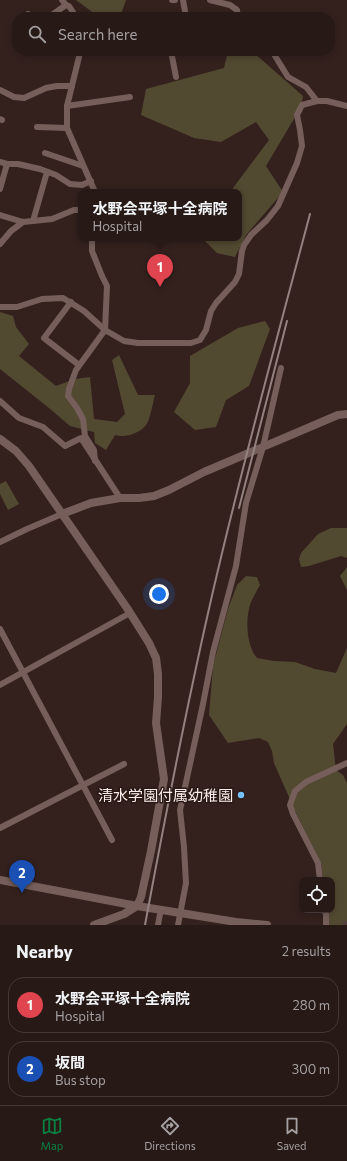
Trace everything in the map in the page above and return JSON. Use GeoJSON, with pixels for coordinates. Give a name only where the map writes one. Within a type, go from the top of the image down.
{"type":"FeatureCollection","features":[{"type":"Feature","properties":{"kind":"street"},"geometry":{"type":"LineString","coordinates":[[182,0],[185,12]]}},
{"type":"Feature","properties":{"kind":"street"},"geometry":{"type":"LineString","coordinates":[[210,0],[230,6],[237,10],[237,12]]}},
{"type":"Feature","properties":{"kind":"street"},"geometry":{"type":"LineString","coordinates":[[54,12],[64,2],[73,12]]}},
{"type":"Feature","properties":{"kind":"street"},"geometry":{"type":"LineString","coordinates":[[79,56],[67,106],[66,128],[95,189]]}},
{"type":"Feature","properties":{"kind":"street"},"geometry":{"type":"LineString","coordinates":[[172,56],[176,77]]}},
{"type":"Feature","properties":{"kind":"street"},"geometry":{"type":"LineString","coordinates":[[275,56],[288,76],[306,87],[317,102]]}},
{"type":"Feature","properties":{"kind":"street"},"geometry":{"type":"LineString","coordinates":[[0,90],[14,97],[24,98],[46,88],[72,86]]}},
{"type":"Feature","properties":{"kind":"street"},"geometry":{"type":"LineString","coordinates":[[67,106],[130,97]]}},
{"type":"Feature","properties":{"kind":"street"},"geometry":{"type":"LineString","coordinates":[[0,307],[17,307],[42,299],[63,298],[84,311],[105,330],[124,341],[138,343],[191,343],[200,340],[206,330],[211,311],[216,302],[235,282],[239,274],[244,245],[251,235],[267,220],[278,206],[294,170],[302,146],[297,116],[302,105],[327,101],[347,106]]}},
{"type":"Feature","properties":{"kind":"street"},"geometry":{"type":"LineString","coordinates":[[37,127],[66,128]]}},
{"type":"Feature","properties":{"kind":"street"},"geometry":{"type":"LineString","coordinates":[[45,153],[83,166]]}},
{"type":"Feature","properties":{"kind":"street"},"geometry":{"type":"LineString","coordinates":[[0,162],[7,164],[18,164],[47,172],[70,184],[82,185],[92,181]]}},
{"type":"Feature","properties":{"kind":"street"},"geometry":{"type":"LineString","coordinates":[[0,189],[7,164]]}},
{"type":"Feature","properties":{"kind":"street"},"geometry":{"type":"LineString","coordinates":[[33,221],[47,172]]}},
{"type":"Feature","properties":{"kind":"street"},"geometry":{"type":"LineString","coordinates":[[0,215],[23,222],[52,220],[74,210],[78,210]]}},
{"type":"Feature","properties":{"kind":"street"},"geometry":{"type":"LineString","coordinates":[[0,244],[11,231],[23,222]]}},
{"type":"Feature","properties":{"kind":"street"},"geometry":{"type":"LineString","coordinates":[[92,241],[92,251],[107,286],[105,330],[76,370],[68,396],[84,419],[85,436],[94,450],[95,461]]}},
{"type":"Feature","properties":{"kind":"street"},"geometry":{"type":"LineString","coordinates":[[71,302],[44,338],[79,365]]}},
{"type":"Feature","properties":{"kind":"street"},"geometry":{"type":"LineString","coordinates":[[178,925],[186,883],[180,810],[213,652],[236,566],[246,503],[263,447],[281,368]]}},
{"type":"Feature","properties":{"kind":"street"},"geometry":{"type":"LineString","coordinates":[[0,401],[19,418],[43,427],[65,446],[81,438],[120,498]]}},
{"type":"Feature","properties":{"kind":"street"},"geometry":{"type":"LineString","coordinates":[[0,542],[27,528],[91,503],[120,498],[154,496],[204,472],[338,415],[347,414]]}},
{"type":"Feature","properties":{"kind":"street"},"geometry":{"type":"LineString","coordinates":[[0,439],[16,451],[29,466],[130,613],[149,643],[156,658],[158,681],[156,723],[164,779],[151,851],[137,906],[124,914],[94,925]]}},
{"type":"Feature","properties":{"kind":"street"},"geometry":{"type":"LineString","coordinates":[[0,685],[130,613]]}},
{"type":"Feature","properties":{"kind":"street"},"geometry":{"type":"LineString","coordinates":[[0,629],[112,840]]}},
{"type":"Feature","properties":{"kind":"street"},"geometry":{"type":"LineString","coordinates":[[320,877],[318,863],[293,814],[290,805],[295,791],[306,782],[347,763]]}},
{"type":"Feature","properties":{"kind":"street"},"geometry":{"type":"LineString","coordinates":[[0,828],[124,764]]}},
{"type":"Feature","properties":{"kind":"street"},"geometry":{"type":"LineString","coordinates":[[0,880],[137,906],[236,922],[267,925]]}},
{"type":"Feature","properties":{"kind":"street"},"geometry":{"type":"LineString","coordinates":[[158,925],[161,909]]}},
{"type":"Feature","properties":{"kind":"street"},"geometry":{"type":"LineString","coordinates":[[326,913],[326,925]]}},
{"type":"Feature","properties":{"kind":"shaded area"},"geometry":{"type":"Polygon","coordinates":[[[76,0],[126,0],[122,12],[92,12],[76,0]]]}},
{"type":"Feature","properties":{"kind":"shaded area"},"geometry":{"type":"Polygon","coordinates":[[[227,56],[257,56],[303,96],[301,107],[266,166],[283,192],[246,235],[235,257],[217,253],[205,241],[242,241],[242,189],[232,189],[269,140],[256,122],[221,142],[194,138],[141,115],[146,89],[224,68],[227,56]]]}},
{"type":"Feature","properties":{"kind":"shaded area"},"geometry":{"type":"Polygon","coordinates":[[[0,312],[13,316],[16,327],[29,344],[19,356],[56,386],[75,379],[90,377],[94,419],[117,422],[125,414],[112,360],[119,355],[138,395],[155,395],[146,425],[136,433],[123,436],[115,435],[106,450],[95,443],[94,432],[70,426],[0,369],[0,312]]]}},
{"type":"Feature","properties":{"kind":"shaded area"},"geometry":{"type":"Polygon","coordinates":[[[265,321],[270,329],[249,386],[226,400],[216,427],[195,430],[174,412],[190,383],[190,356],[238,328],[265,321]]]}},
{"type":"Feature","properties":{"kind":"shaded area"},"geometry":{"type":"Polygon","coordinates":[[[6,481],[19,504],[8,510],[0,494],[0,484],[6,481]]]}},
{"type":"Feature","properties":{"kind":"shaded area"},"geometry":{"type":"Polygon","coordinates":[[[331,528],[347,528],[347,558],[341,556],[301,567],[299,559],[301,553],[318,534],[331,528]]]}},
{"type":"Feature","properties":{"kind":"shaded area"},"geometry":{"type":"Polygon","coordinates":[[[347,567],[347,590],[340,576],[347,567]]]}},
{"type":"Feature","properties":{"kind":"shaded area"},"geometry":{"type":"Polygon","coordinates":[[[246,576],[257,577],[260,585],[251,602],[247,623],[251,646],[257,658],[274,661],[295,662],[315,669],[336,673],[347,648],[347,724],[333,744],[336,770],[343,775],[347,783],[347,925],[329,925],[327,913],[335,913],[335,877],[323,877],[321,863],[296,813],[274,763],[272,751],[268,742],[259,738],[228,743],[209,715],[213,666],[228,609],[237,585],[246,576]]]}},
{"type":"Feature","properties":{"kind":"railway"},"geometry":{"type":"LineString","coordinates":[[145,925],[195,671],[214,587],[248,447],[310,214]]}},
{"type":"Feature","properties":{"kind":"railway"},"geometry":{"type":"LineString","coordinates":[[239,508],[287,321]]}},
{"type":"Feature","properties":{"kind":"place","name":"水野会平塚十全病院"},"geometry":{"type":"Point","coordinates":[160,287]}},
{"type":"Feature","properties":{"kind":"place","name":"清水学園付属幼稚園"},"geometry":{"type":"Point","coordinates":[241,795]}},
{"type":"Feature","properties":{"kind":"place","name":"坂間"},"geometry":{"type":"Point","coordinates":[22,893]}}]}
